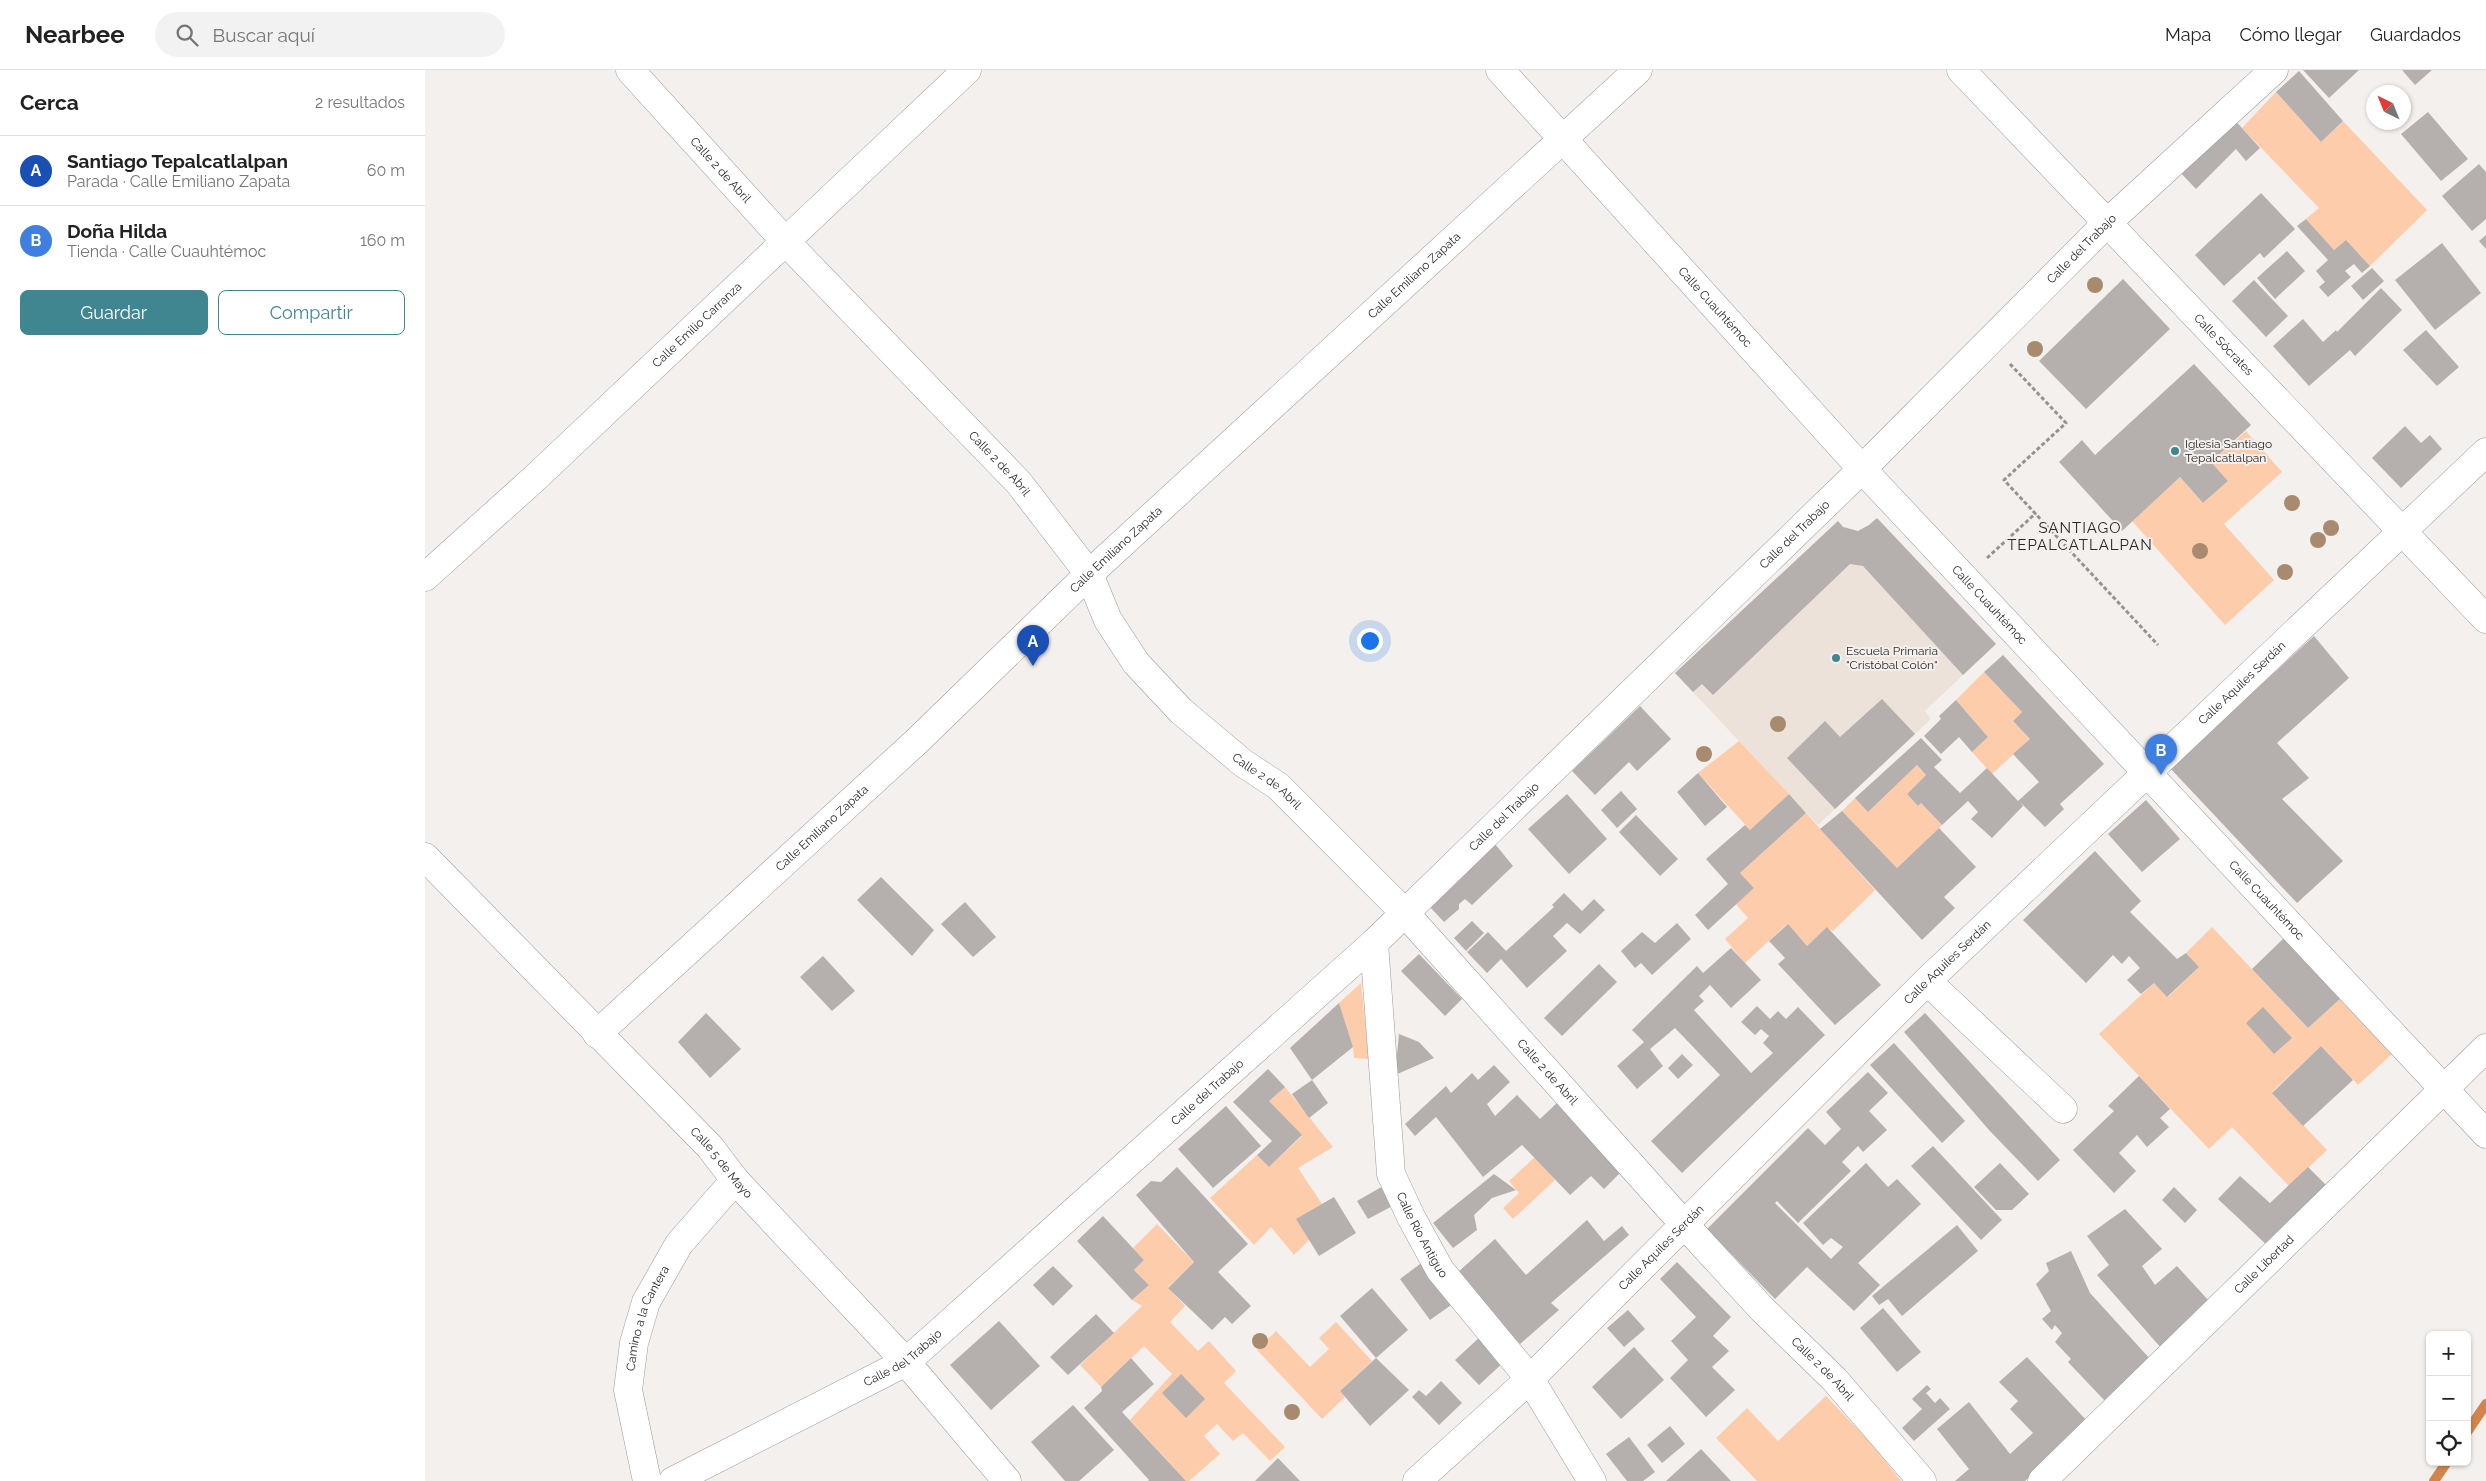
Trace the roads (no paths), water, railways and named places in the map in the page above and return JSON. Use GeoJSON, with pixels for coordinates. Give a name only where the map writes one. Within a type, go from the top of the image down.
{"type":"FeatureCollection","features":[{"type":"Feature","properties":{"kind":"street","name":"Calle 2 de Abril"},"geometry":{"type":"LineString","coordinates":[[629,70],[785,241],[1019,483],[1089,574],[1108,620],[1136,663],[1175,704],[1243,763],[1278,786],[1404,912],[1762,1309],[1834,1379],[1922,1481]]}},
{"type":"Feature","properties":{"kind":"street","name":"Calle Emilio Carranza"},"geometry":{"type":"LineString","coordinates":[[425,577],[535,478],[967,70]]}},
{"type":"Feature","properties":{"kind":"street","name":"Calle Cuauhtémoc"},"geometry":{"type":"LineString","coordinates":[[1500,70],[1862,469],[2486,1134]]}},
{"type":"Feature","properties":{"kind":"street","name":"Calle Emiliano Zapata"},"geometry":{"type":"LineString","coordinates":[[597,1034],[916,742],[1089,574],[1637,70]]}},
{"type":"Feature","properties":{"kind":"street","name":"Calle Sócrates"},"geometry":{"type":"LineString","coordinates":[[1961,70],[2486,619]]}},
{"type":"Feature","properties":{"kind":"street","name":"Calle del Trabajo"},"geometry":{"type":"LineString","coordinates":[[673,1481],[906,1362],[1374,943],[1862,469],[2107,223],[2274,70]]}},
{"type":"Feature","properties":{"kind":"street","name":"Calle Aquiles Serdán"},"geometry":{"type":"LineString","coordinates":[[1417,1481],[1530,1378],[1927,981],[2145,772],[2486,452]]}},
{"type":"Feature","properties":{"kind":"street","name":"Calle 5 de Mayo"},"geometry":{"type":"LineString","coordinates":[[425,857],[710,1147],[735,1180],[906,1362],[1007,1481]]}},
{"type":"Feature","properties":{"kind":"street","name":"Calle Río Antiguo"},"geometry":{"type":"LineString","coordinates":[[1374,943],[1391,1174],[1411,1217],[1440,1270],[1530,1378],[1591,1481]]}},
{"type":"Feature","properties":{"kind":"street"},"geometry":{"type":"LineString","coordinates":[[1927,981],[2063,1109]]}},
{"type":"Feature","properties":{"kind":"street","name":"Calle Libertad"},"geometry":{"type":"LineString","coordinates":[[2042,1481],[2486,1048]]}},
{"type":"Feature","properties":{"kind":"street","name":"Camino a la Cantera"},"geometry":{"type":"LineString","coordinates":[[647,1481],[628,1390],[634,1343],[646,1302],[679,1244],[735,1180]]}},
{"type":"Feature","properties":{"kind":"waterway"},"geometry":{"type":"LineString","coordinates":[[2471,1426],[2486,1404]]}},
{"type":"Feature","properties":{"kind":"waterway"},"geometry":{"type":"LineString","coordinates":[[2434,1481],[2444,1466]]}},
{"type":"Feature","properties":{"kind":"place","name":"Iglesia Santiago Tepalcatlalpan"},"geometry":{"type":"Point","coordinates":[2175,451]}},
{"type":"Feature","properties":{"kind":"place","name":"Escuela Primaria \"Cristóbal Colón\""},"geometry":{"type":"Point","coordinates":[1836,658]}},
{"type":"Feature","properties":{"kind":"place","name":"Santiago Tepalcatlalpan"},"geometry":{"type":"Point","coordinates":[1033,666]}},
{"type":"Feature","properties":{"kind":"place","name":"Doña Hilda"},"geometry":{"type":"Point","coordinates":[2161,775]}},
{"type":"Feature","properties":{"kind":"district","name":"SANTIAGO TEPALCATLALPAN"},"geometry":{"type":"Point","coordinates":[2080,536]}}]}
